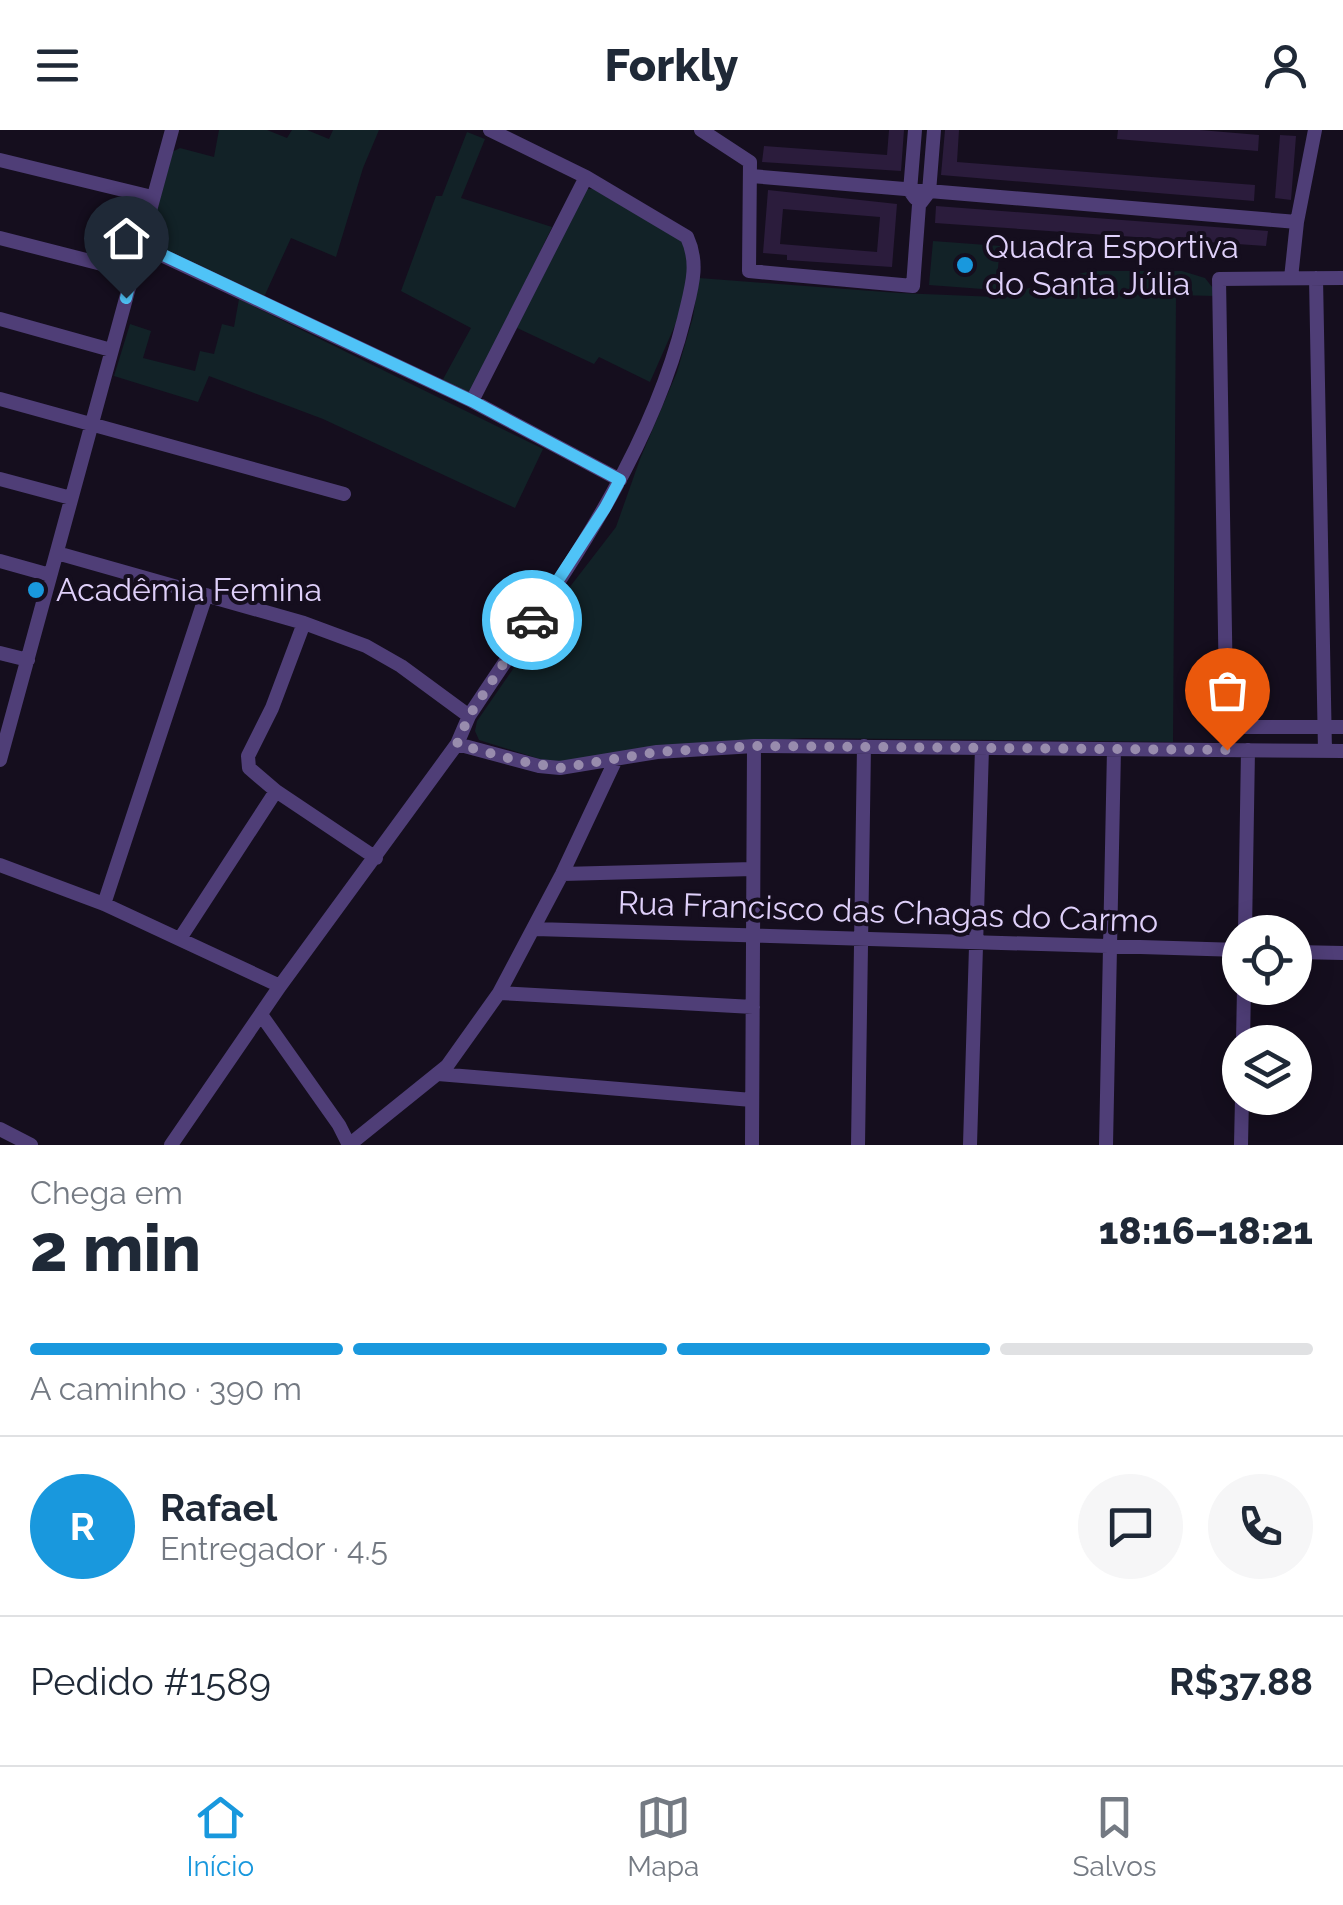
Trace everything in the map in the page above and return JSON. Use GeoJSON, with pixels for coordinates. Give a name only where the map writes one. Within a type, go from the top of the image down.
{"type":"FeatureCollection","features":[{"type":"Feature","properties":{"kind":"street"},"geometry":{"type":"LineString","coordinates":[[0,760],[4,733],[28,660],[172,130]]}},
{"type":"Feature","properties":{"kind":"street"},"geometry":{"type":"LineString","coordinates":[[171,1145],[280,986],[457,744],[469,716],[605,508],[653,414],[678,341],[695,274],[695,254],[687,237],[586,177],[490,130]]}},
{"type":"Feature","properties":{"kind":"street"},"geometry":{"type":"LineString","coordinates":[[701,130],[750,162],[749,271],[913,286],[934,130]]}},
{"type":"Feature","properties":{"kind":"street"},"geometry":{"type":"LineString","coordinates":[[910,191],[915,130]]}},
{"type":"Feature","properties":{"kind":"street"},"geometry":{"type":"LineString","coordinates":[[1291,278],[1315,130]]}},
{"type":"Feature","properties":{"kind":"street"},"geometry":{"type":"LineString","coordinates":[[0,160],[152,198]]}},
{"type":"Feature","properties":{"kind":"street"},"geometry":{"type":"LineString","coordinates":[[751,176],[910,191],[924,198],[1298,222]]}},
{"type":"Feature","properties":{"kind":"street"},"geometry":{"type":"LineString","coordinates":[[472,401],[586,177]]}},
{"type":"Feature","properties":{"kind":"street"},"geometry":{"type":"LineString","coordinates":[[0,238],[132,272]]}},
{"type":"Feature","properties":{"kind":"street"},"geometry":{"type":"LineString","coordinates":[[140,244],[472,401],[620,480]]}},
{"type":"Feature","properties":{"kind":"street"},"geometry":{"type":"LineString","coordinates":[[1316,278],[1325,751]]}},
{"type":"Feature","properties":{"kind":"street"},"geometry":{"type":"LineString","coordinates":[[1227,750],[1219,280],[1343,278]]}},
{"type":"Feature","properties":{"kind":"street"},"geometry":{"type":"LineString","coordinates":[[0,319],[112,350]]}},
{"type":"Feature","properties":{"kind":"street"},"geometry":{"type":"LineString","coordinates":[[0,399],[344,494]]}},
{"type":"Feature","properties":{"kind":"street"},"geometry":{"type":"LineString","coordinates":[[0,479],[71,498]]}},
{"type":"Feature","properties":{"kind":"street"},"geometry":{"type":"LineString","coordinates":[[56,553],[304,622],[366,646],[401,666],[469,716]]}},
{"type":"Feature","properties":{"kind":"street"},"geometry":{"type":"LineString","coordinates":[[0,561],[50,575]]}},
{"type":"Feature","properties":{"kind":"street"},"geometry":{"type":"LineString","coordinates":[[104,904],[206,595]]}},
{"type":"Feature","properties":{"kind":"street"},"geometry":{"type":"LineString","coordinates":[[304,622],[272,708],[248,756],[252,773],[376,858]]}},
{"type":"Feature","properties":{"kind":"street"},"geometry":{"type":"LineString","coordinates":[[0,653],[28,660]]}},
{"type":"Feature","properties":{"kind":"street"},"geometry":{"type":"LineString","coordinates":[[1227,727],[1343,727]]}},
{"type":"Feature","properties":{"kind":"street"},"geometry":{"type":"LineString","coordinates":[[457,744],[539,766],[572,766],[657,752],[754,746],[1343,751]]}},
{"type":"Feature","properties":{"kind":"street"},"geometry":{"type":"LineString","coordinates":[[752,1145],[754,746]]}},
{"type":"Feature","properties":{"kind":"street"},"geometry":{"type":"LineString","coordinates":[[858,1145],[864,746]]}},
{"type":"Feature","properties":{"kind":"street"},"geometry":{"type":"LineString","coordinates":[[970,1145],[982,748]]}},
{"type":"Feature","properties":{"kind":"street"},"geometry":{"type":"LineString","coordinates":[[1106,1145],[1114,748]]}},
{"type":"Feature","properties":{"kind":"street"},"geometry":{"type":"LineString","coordinates":[[1245,915],[1248,750]]}},
{"type":"Feature","properties":{"kind":"street"},"geometry":{"type":"LineString","coordinates":[[262,1016],[349,1145],[438,1074],[499,994],[535,930],[616,759]]}},
{"type":"Feature","properties":{"kind":"street"},"geometry":{"type":"LineString","coordinates":[[181,938],[276,791]]}},
{"type":"Feature","properties":{"kind":"street"},"geometry":{"type":"LineString","coordinates":[[0,865],[104,904],[280,986]]}},
{"type":"Feature","properties":{"kind":"street"},"geometry":{"type":"LineString","coordinates":[[562,874],[753,870]]}},
{"type":"Feature","properties":{"kind":"street","name":"Rua Francisco das Chagas do Carmo"},"geometry":{"type":"LineString","coordinates":[[535,930],[1222,949]]}},
{"type":"Feature","properties":{"kind":"street"},"geometry":{"type":"LineString","coordinates":[[1312,952],[1343,953]]}},
{"type":"Feature","properties":{"kind":"street"},"geometry":{"type":"LineString","coordinates":[[499,994],[752,1007]]}},
{"type":"Feature","properties":{"kind":"street"},"geometry":{"type":"LineString","coordinates":[[438,1074],[752,1100]]}},
{"type":"Feature","properties":{"kind":"street"},"geometry":{"type":"LineString","coordinates":[[1241,1145],[1242,1115]]}},
{"type":"Feature","properties":{"kind":"street"},"geometry":{"type":"LineString","coordinates":[[0,1129],[31,1145]]}},
{"type":"Feature","properties":{"kind":"shaded area"},"geometry":{"type":"Polygon","coordinates":[[[219,130],[267,130],[287,138],[292,130],[307,130],[329,139],[333,130],[379,130],[336,257],[291,238],[264,297],[147,244],[170,153],[180,148],[214,157],[219,130]]]}},
{"type":"Feature","properties":{"kind":"shaded area"},"geometry":{"type":"Polygon","coordinates":[[[467,132],[485,139],[461,198],[552,227],[471,395],[441,383],[471,328],[401,291],[436,196],[442,196],[467,132]]]}},
{"type":"Feature","properties":{"kind":"shaded area"},"geometry":{"type":"Polygon","coordinates":[[[587,189],[685,242],[689,278],[676,323],[650,382],[599,357],[594,364],[515,327],[587,189]]]}},
{"type":"Feature","properties":{"kind":"shaded area","name":"Quadra Esportiva do Santa Júlia"},"geometry":{"type":"Polygon","coordinates":[[[933,241],[1000,246],[996,290],[929,285],[933,241]]]}},
{"type":"Feature","properties":{"kind":"shaded area"},"geometry":{"type":"Polygon","coordinates":[[[1090,271],[1182,271],[1205,278],[1216,292],[1215,296],[1176,295],[1173,742],[804,738],[632,749],[592,759],[549,762],[479,740],[475,731],[477,721],[616,527],[677,372],[693,317],[699,278],[997,297],[1090,271]]]}},
{"type":"Feature","properties":{"kind":"shaded area"},"geometry":{"type":"Polygon","coordinates":[[[239,299],[543,449],[515,508],[323,419],[209,376],[198,402],[114,376],[130,324],[151,331],[143,358],[195,371],[200,351],[214,354],[222,324],[234,327],[239,299]]]}},
{"type":"Feature","properties":{"kind":"building"},"geometry":{"type":"Polygon","coordinates":[[[889,130],[904,130],[901,171],[762,162],[764,146],[887,155],[889,130]]]}},
{"type":"Feature","properties":{"kind":"building"},"geometry":{"type":"Polygon","coordinates":[[[945,130],[959,130],[957,162],[1255,185],[1254,201],[941,175],[945,130]]]}},
{"type":"Feature","properties":{"kind":"building"},"geometry":{"type":"Polygon","coordinates":[[[1118,130],[1259,135],[1258,151],[1117,139],[1118,130]]]}},
{"type":"Feature","properties":{"kind":"building"},"geometry":{"type":"Polygon","coordinates":[[[1280,135],[1296,136],[1291,200],[1275,198],[1280,135]]]}},
{"type":"Feature","properties":{"kind":"building"},"geometry":{"type":"Polygon","coordinates":[[[768,190],[897,204],[892,267],[787,260],[787,255],[763,253],[768,190]],[[783,209],[780,244],[877,252],[880,217],[783,209]]]}},
{"type":"Feature","properties":{"kind":"building"},"geometry":{"type":"Polygon","coordinates":[[[936,206],[1268,231],[1266,246],[935,223],[936,206]]]}},
{"type":"Feature","properties":{"kind":"way so far"},"geometry":{"type":"LineString","coordinates":[[532,620],[469,716],[457,744],[560,768],[657,752],[754,746],[1227,750]]}},
{"type":"Feature","properties":{"kind":"place","name":"Quadra Esportiva do Santa Júlia"},"geometry":{"type":"Point","coordinates":[965,265]}},
{"type":"Feature","properties":{"kind":"place","name":"Acadêmia Femina"},"geometry":{"type":"Point","coordinates":[36,590]}},
{"type":"Feature","properties":{"kind":"route"},"geometry":{"type":"LineString","coordinates":[[126,298],[140,244],[472,401],[620,480],[532,620]]}}]}
